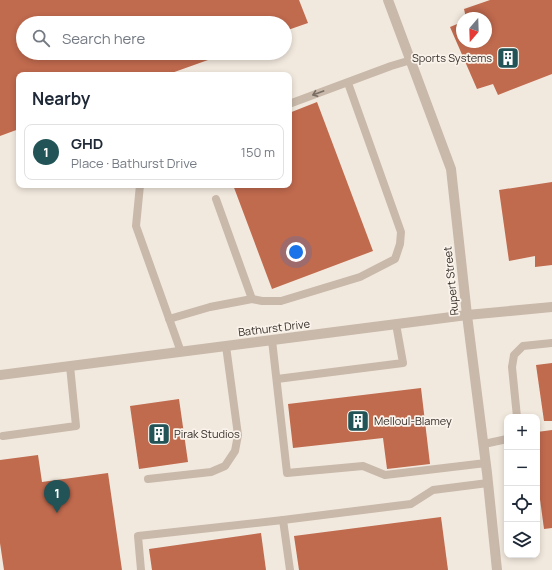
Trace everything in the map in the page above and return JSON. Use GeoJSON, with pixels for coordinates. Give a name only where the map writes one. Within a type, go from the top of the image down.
{"type":"FeatureCollection","features":[{"type":"Feature","properties":{"kind":"street","name":"Rupert Street"},"geometry":{"type":"LineString","coordinates":[[388,0],[450,169],[484,444],[497,570]]}},
{"type":"Feature","properties":{"kind":"street","name":"Bathurst Drive"},"geometry":{"type":"LineString","coordinates":[[0,375],[396,324],[552,307]]}},
{"type":"Feature","properties":{"kind":"lane"},"geometry":{"type":"LineString","coordinates":[[292,103],[411,60]]}},
{"type":"Feature","properties":{"kind":"lane"},"geometry":{"type":"LineString","coordinates":[[170,319],[210,307],[252,299],[262,302],[281,301],[360,277],[395,259],[400,244],[401,232],[348,83]]}},
{"type":"Feature","properties":{"kind":"lane"},"geometry":{"type":"LineString","coordinates":[[140,188],[136,226],[181,352]]}},
{"type":"Feature","properties":{"kind":"lane"},"geometry":{"type":"LineString","coordinates":[[216,199],[252,299]]}},
{"type":"Feature","properties":{"kind":"lane"},"geometry":{"type":"LineString","coordinates":[[277,379],[403,363],[396,324]]}},
{"type":"Feature","properties":{"kind":"lane"},"geometry":{"type":"LineString","coordinates":[[272,340],[287,473],[364,466],[385,474],[486,463]]}},
{"type":"Feature","properties":{"kind":"lane"},"geometry":{"type":"LineString","coordinates":[[517,414],[512,367],[514,355],[523,346],[552,343]]}},
{"type":"Feature","properties":{"kind":"lane"},"geometry":{"type":"LineString","coordinates":[[148,479],[211,472],[226,466],[235,451],[238,435],[226,346]]}},
{"type":"Feature","properties":{"kind":"lane"},"geometry":{"type":"LineString","coordinates":[[3,436],[76,426],[70,366]]}},
{"type":"Feature","properties":{"kind":"lane"},"geometry":{"type":"LineString","coordinates":[[484,444],[504,440]]}},
{"type":"Feature","properties":{"kind":"lane"},"geometry":{"type":"LineString","coordinates":[[142,570],[138,536],[411,504],[433,490],[488,483]]}},
{"type":"Feature","properties":{"kind":"lane"},"geometry":{"type":"LineString","coordinates":[[283,520],[290,570]]}},
{"type":"Feature","properties":{"kind":"building"},"geometry":{"type":"Polygon","coordinates":[[[0,0],[299,0],[308,23],[292,29],[292,16],[16,16],[16,60],[208,60],[174,72],[16,72],[16,130],[0,136],[0,0]]]}},
{"type":"Feature","properties":{"kind":"building","name":"Sports Systems"},"geometry":{"type":"Polygon","coordinates":[[[490,0],[552,0],[552,74],[498,95],[493,84],[477,89],[459,48],[492,48],[492,12],[465,12],[464,9],[490,0]]]}},
{"type":"Feature","properties":{"kind":"building","name":"Sports Systems"},"geometry":{"type":"Polygon","coordinates":[[[456,24],[456,41],[450,27],[456,24]]]}},
{"type":"Feature","properties":{"kind":"building"},"geometry":{"type":"Polygon","coordinates":[[[317,102],[373,251],[272,289],[234,188],[292,188],[292,112],[317,102]]]}},
{"type":"Feature","properties":{"kind":"building"},"geometry":{"type":"Polygon","coordinates":[[[552,182],[552,265],[535,267],[535,256],[509,261],[499,190],[552,182]]]}},
{"type":"Feature","properties":{"kind":"building"},"geometry":{"type":"Polygon","coordinates":[[[552,363],[552,421],[544,421],[536,365],[552,363]]]}},
{"type":"Feature","properties":{"kind":"building","name":"Melloul-Blamey"},"geometry":{"type":"Polygon","coordinates":[[[421,388],[430,464],[387,469],[383,438],[293,448],[288,404],[421,388]]]}},
{"type":"Feature","properties":{"kind":"building","name":"Pirak Studios"},"geometry":{"type":"Polygon","coordinates":[[[179,399],[188,462],[139,469],[130,406],[179,399]]]}},
{"type":"Feature","properties":{"kind":"building"},"geometry":{"type":"Polygon","coordinates":[[[552,430],[552,528],[544,529],[540,499],[540,432],[552,430]]]}},
{"type":"Feature","properties":{"kind":"building"},"geometry":{"type":"Polygon","coordinates":[[[38,455],[42,482],[108,473],[122,570],[4,570],[0,543],[0,460],[38,455]]]}},
{"type":"Feature","properties":{"kind":"building"},"geometry":{"type":"Polygon","coordinates":[[[441,517],[448,570],[299,570],[294,536],[441,517]]]}},
{"type":"Feature","properties":{"kind":"building"},"geometry":{"type":"Polygon","coordinates":[[[261,533],[266,570],[152,570],[149,549],[261,533]]]}},
{"type":"Feature","properties":{"kind":"place","name":"Sports Systems"},"geometry":{"type":"Point","coordinates":[508,58]}},
{"type":"Feature","properties":{"kind":"place","name":"Melloul-Blamey"},"geometry":{"type":"Point","coordinates":[358,421]}},
{"type":"Feature","properties":{"kind":"place","name":"Pirak Studios"},"geometry":{"type":"Point","coordinates":[159,434]}},
{"type":"Feature","properties":{"kind":"place","name":"GHD"},"geometry":{"type":"Point","coordinates":[57,513]}}]}
